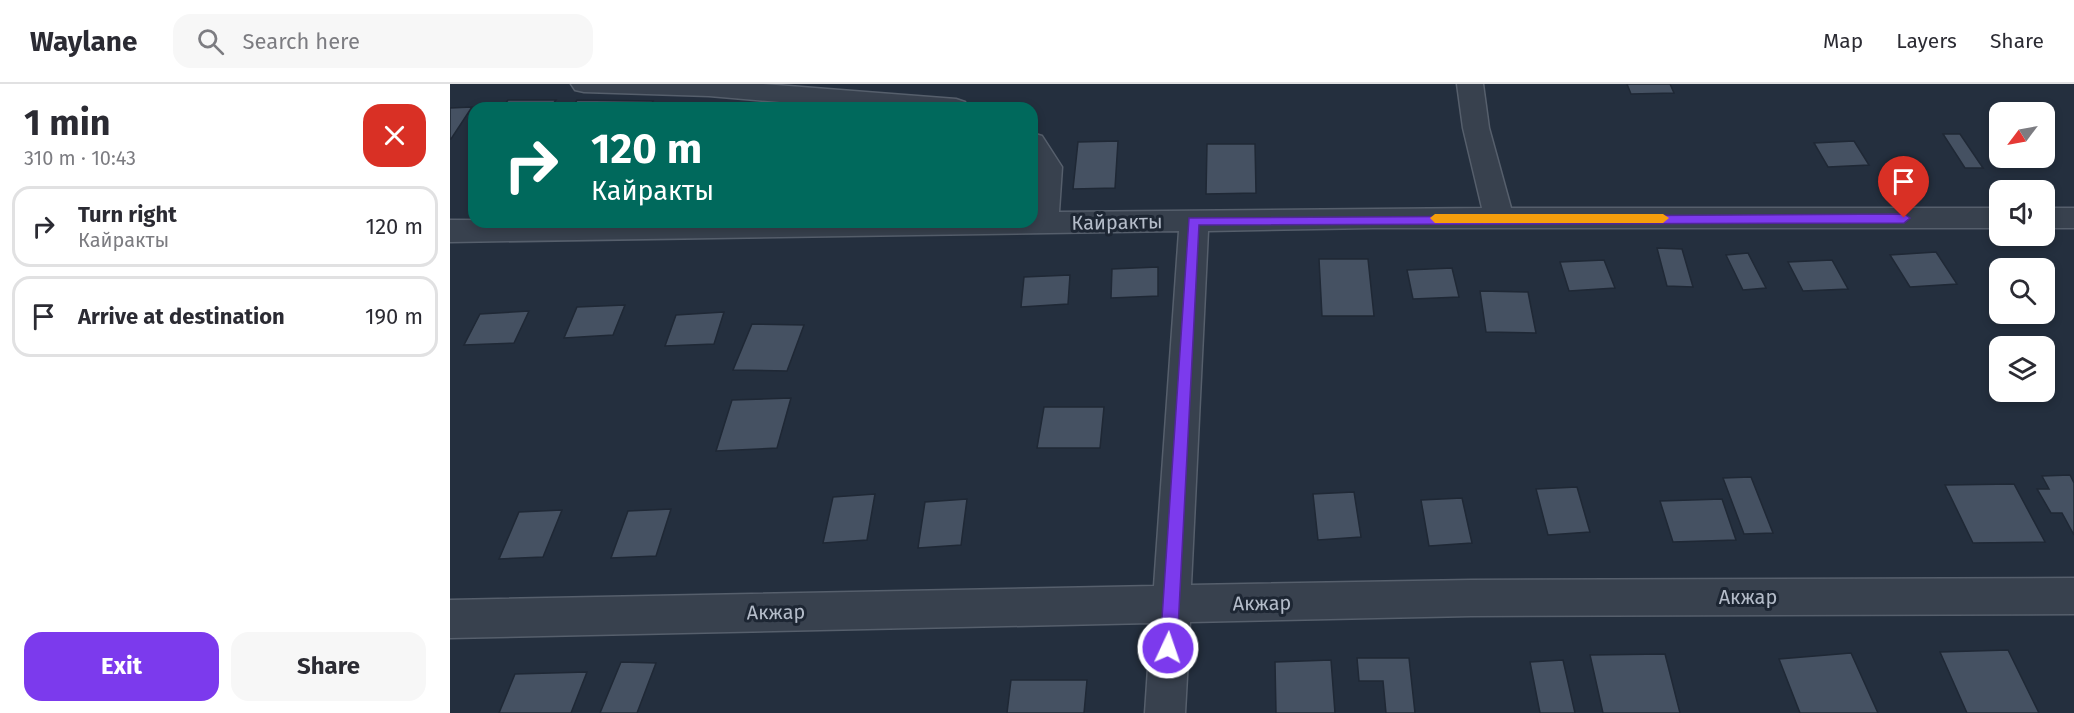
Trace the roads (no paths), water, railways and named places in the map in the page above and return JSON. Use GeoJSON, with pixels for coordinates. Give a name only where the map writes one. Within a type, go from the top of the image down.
{"type":"FeatureCollection","features":[{"type":"Feature","properties":{"kind":"street"},"geometry":{"type":"LineString","coordinates":[[584,84],[710,88],[882,102]]}},
{"type":"Feature","properties":{"kind":"street"},"geometry":{"type":"LineString","coordinates":[[1470,84],[1476,128],[1499,218]]}},
{"type":"Feature","properties":{"kind":"street"},"geometry":{"type":"LineString","coordinates":[[1038,152],[1047,167],[1044,223]]}},
{"type":"Feature","properties":{"kind":"street","name":"Кайракты"},"geometry":{"type":"LineString","coordinates":[[1038,223],[1499,218],[1989,218]]}},
{"type":"Feature","properties":{"kind":"street"},"geometry":{"type":"LineString","coordinates":[[2055,218],[2074,218]]}},
{"type":"Feature","properties":{"kind":"street"},"geometry":{"type":"LineString","coordinates":[[1164,713],[1194,221]]}},
{"type":"Feature","properties":{"kind":"street","name":"Кайракты"},"geometry":{"type":"LineString","coordinates":[[450,231],[673,228]]}},
{"type":"Feature","properties":{"kind":"street","name":"Акжар"},"geometry":{"type":"LineString","coordinates":[[450,619],[1483,598],[2074,596]]}}]}
